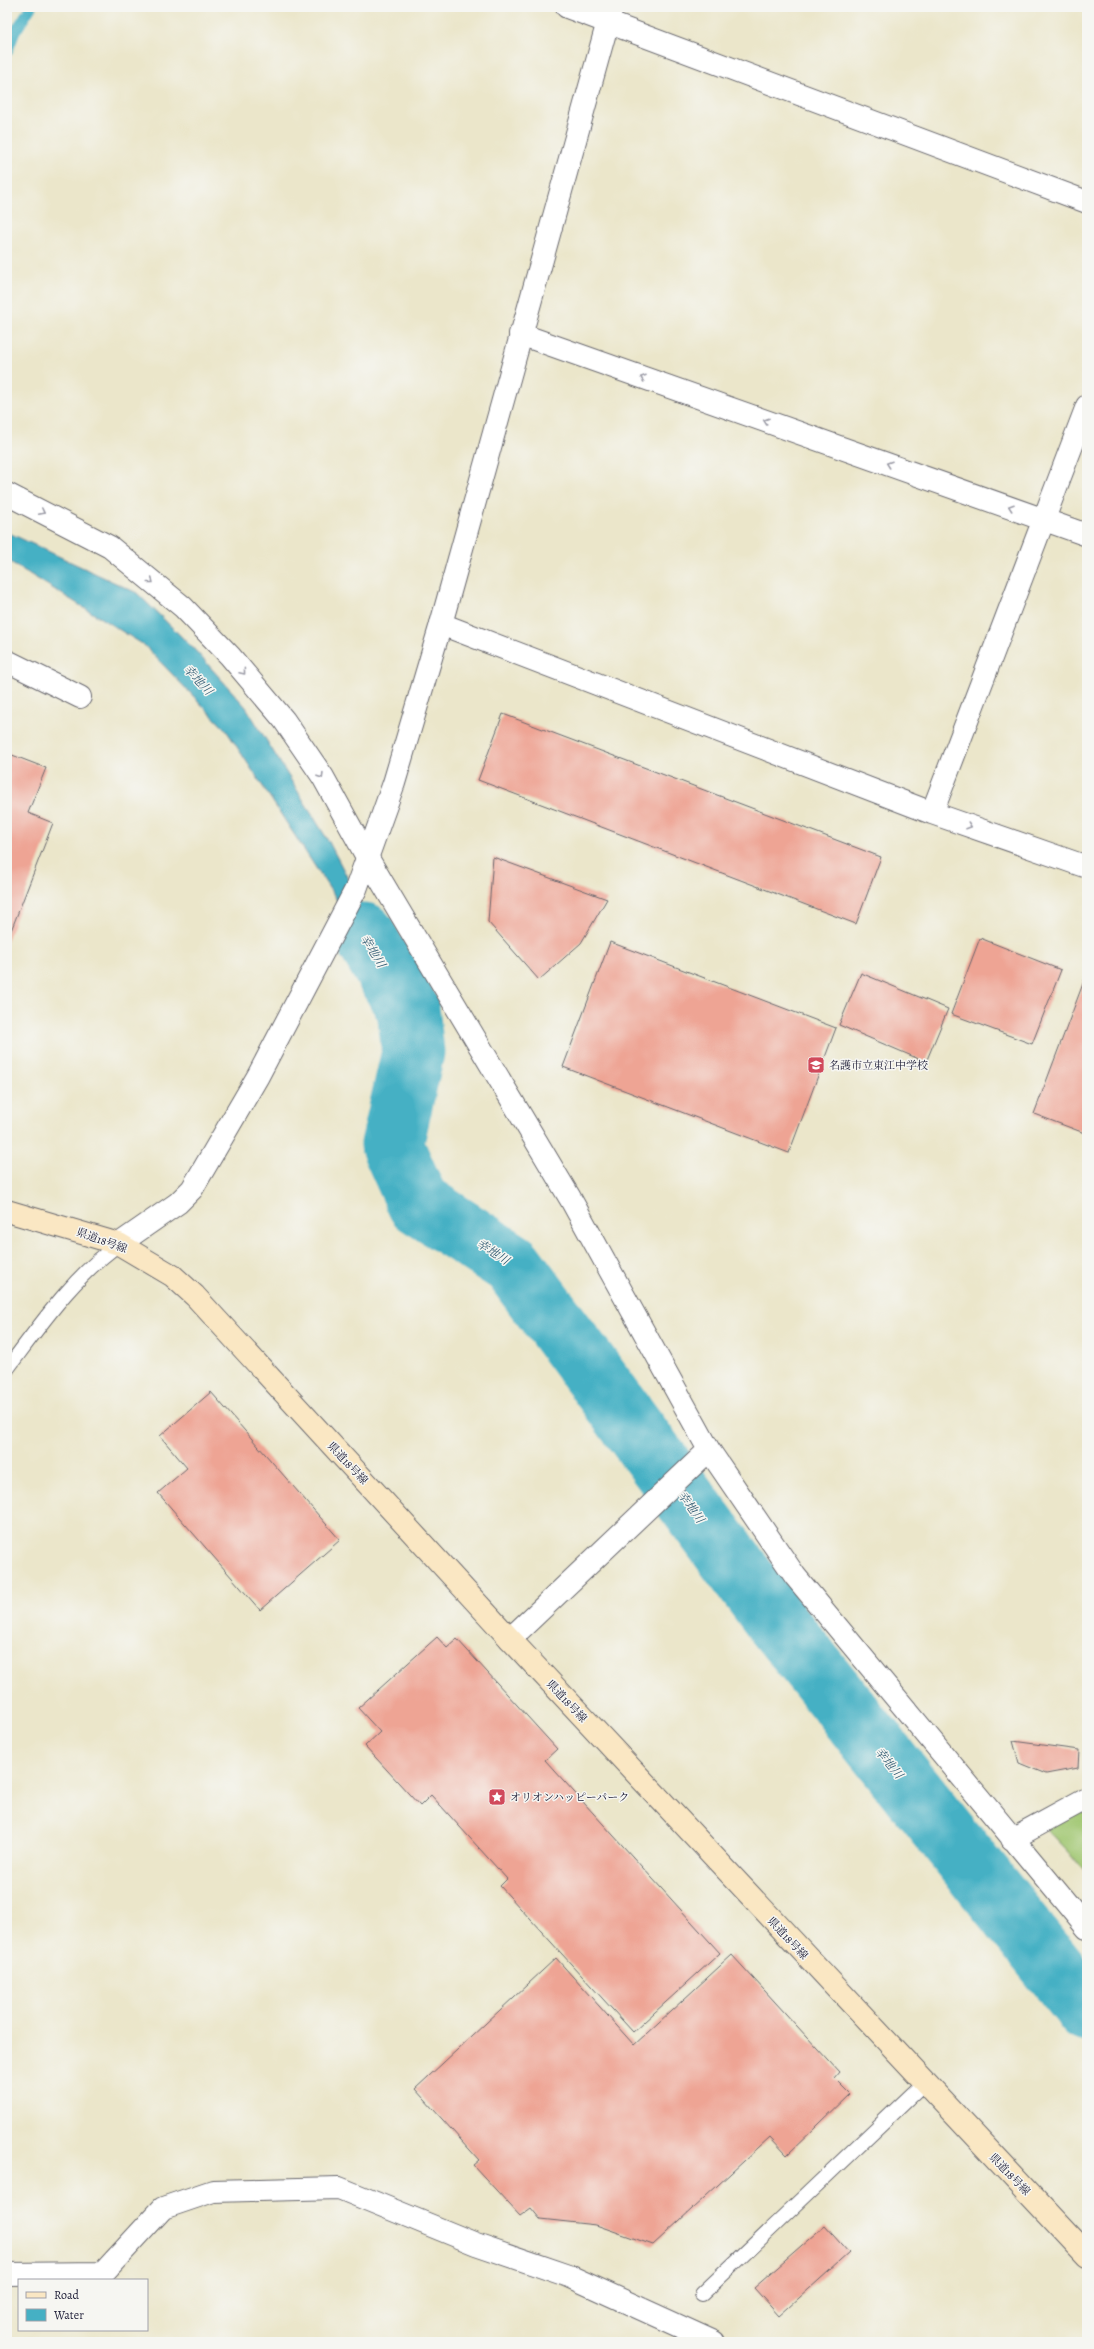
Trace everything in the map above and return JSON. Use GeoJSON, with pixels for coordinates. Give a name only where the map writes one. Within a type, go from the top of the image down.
{"type":"FeatureCollection","features":[{"type":"Feature","properties":{"kind":"main road","name":"県道18号線"},"geometry":{"type":"LineString","coordinates":[[7,1211],[119,1244],[173,1276],[195,1296],[510,1639],[924,2083],[1087,2255]]}},
{"type":"Feature","properties":{"kind":"street"},"geometry":{"type":"LineString","coordinates":[[568,7],[610,15],[1087,202]]}},
{"type":"Feature","properties":{"kind":"street"},"geometry":{"type":"LineString","coordinates":[[119,1244],[178,1203],[192,1189],[258,1076],[356,889],[394,782],[440,624],[610,15]]}},
{"type":"Feature","properties":{"kind":"street"},"geometry":{"type":"LineString","coordinates":[[520,334],[1044,518],[1087,535]]}},
{"type":"Feature","properties":{"kind":"street"},"geometry":{"type":"LineString","coordinates":[[932,813],[1087,406]]}},
{"type":"Feature","properties":{"kind":"street"},"geometry":{"type":"LineString","coordinates":[[7,494],[110,547],[183,607],[230,656],[284,720],[323,777],[367,857],[570,1198],[709,1450],[796,1576],[1087,1928]]}},
{"type":"Feature","properties":{"kind":"street"},"geometry":{"type":"LineString","coordinates":[[440,624],[932,813],[1087,867]]}},
{"type":"Feature","properties":{"kind":"street"},"geometry":{"type":"LineString","coordinates":[[7,661],[80,697]]}},
{"type":"Feature","properties":{"kind":"street"},"geometry":{"type":"LineString","coordinates":[[510,1639],[693,1467],[709,1450]]}},
{"type":"Feature","properties":{"kind":"street"},"geometry":{"type":"LineString","coordinates":[[1012,1838],[1087,1798]]}},
{"type":"Feature","properties":{"kind":"street"},"geometry":{"type":"LineString","coordinates":[[7,2274],[103,2273],[163,2208],[213,2191],[338,2188],[476,2244],[569,2276],[714,2342]]}},
{"type":"Feature","properties":{"kind":"lane"},"geometry":{"type":"LineString","coordinates":[[7,1369],[65,1293],[101,1257],[119,1244]]}},
{"type":"Feature","properties":{"kind":"lane"},"geometry":{"type":"LineString","coordinates":[[702,2294],[924,2083]]}},
{"type":"Feature","properties":{"kind":"green space"},"geometry":{"type":"Polygon","coordinates":[[[1087,1809],[1087,1872],[1046,1829],[1087,1809]]]}},
{"type":"Feature","properties":{"kind":"water"},"geometry":{"type":"Polygon","coordinates":[[[7,532],[137,593],[194,649],[246,707],[329,842],[392,963],[408,1009],[226,730],[144,645],[7,560],[7,532]]]}},
{"type":"Feature","properties":{"kind":"building"},"geometry":{"type":"Polygon","coordinates":[[[503,714],[881,857],[856,924],[478,780],[503,714]]]}},
{"type":"Feature","properties":{"kind":"building"},"geometry":{"type":"Polygon","coordinates":[[[7,753],[46,768],[28,813],[53,823],[7,941],[7,753]]]}},
{"type":"Feature","properties":{"kind":"building"},"geometry":{"type":"Polygon","coordinates":[[[493,857],[607,899],[581,943],[539,980],[488,922],[493,857]]]}},
{"type":"Feature","properties":{"kind":"building"},"geometry":{"type":"Polygon","coordinates":[[[980,938],[1061,970],[1032,1044],[951,1014],[980,938]]]}},
{"type":"Feature","properties":{"kind":"building"},"geometry":{"type":"Polygon","coordinates":[[[610,942],[836,1028],[789,1153],[563,1067],[610,942]]]}},
{"type":"Feature","properties":{"kind":"building"},"geometry":{"type":"Polygon","coordinates":[[[861,973],[948,1009],[926,1062],[839,1025],[861,973]]]}},
{"type":"Feature","properties":{"kind":"building"},"geometry":{"type":"Polygon","coordinates":[[[1087,973],[1087,1134],[1034,1114],[1087,973]]]}},
{"type":"Feature","properties":{"kind":"building"},"geometry":{"type":"Polygon","coordinates":[[[211,1392],[340,1540],[260,1610],[158,1493],[187,1468],[160,1436],[211,1392]]]}},
{"type":"Feature","properties":{"kind":"building"},"geometry":{"type":"Polygon","coordinates":[[[437,1637],[447,1648],[457,1639],[557,1749],[545,1760],[720,1953],[633,2032],[500,1886],[507,1879],[431,1795],[420,1806],[365,1746],[380,1732],[358,1708],[437,1637]]]}},
{"type":"Feature","properties":{"kind":"building"},"geometry":{"type":"Polygon","coordinates":[[[1013,1741],[1079,1750],[1078,1768],[1046,1774],[1019,1763],[1013,1741]]]}},
{"type":"Feature","properties":{"kind":"building"},"geometry":{"type":"Polygon","coordinates":[[[732,1955],[839,2072],[834,2078],[850,2094],[787,2155],[770,2137],[653,2245],[596,2225],[540,2219],[531,2208],[520,2216],[473,2165],[479,2160],[415,2089],[556,1958],[634,2045],[732,1955]]]}},
{"type":"Feature","properties":{"kind":"building"},"geometry":{"type":"Polygon","coordinates":[[[825,2226],[849,2253],[779,2316],[754,2288],[825,2226]]]}},
{"type":"Feature","properties":{"kind":"waterway"},"geometry":{"type":"LineString","coordinates":[[7,52],[15,32],[31,7]]}},
{"type":"Feature","properties":{"kind":"waterway","name":"幸地川"},"geometry":{"type":"LineString","coordinates":[[364,934],[408,1009],[413,1052],[392,1145],[418,1203],[512,1264],[774,1619],[1087,2010]]}},
{"type":"Feature","properties":{"kind":"place","name":"名護市立東江中学校"},"geometry":{"type":"Point","coordinates":[816,1065]}},
{"type":"Feature","properties":{"kind":"place","name":"オリオンハッピーパーク"},"geometry":{"type":"Point","coordinates":[497,1797]}}]}
